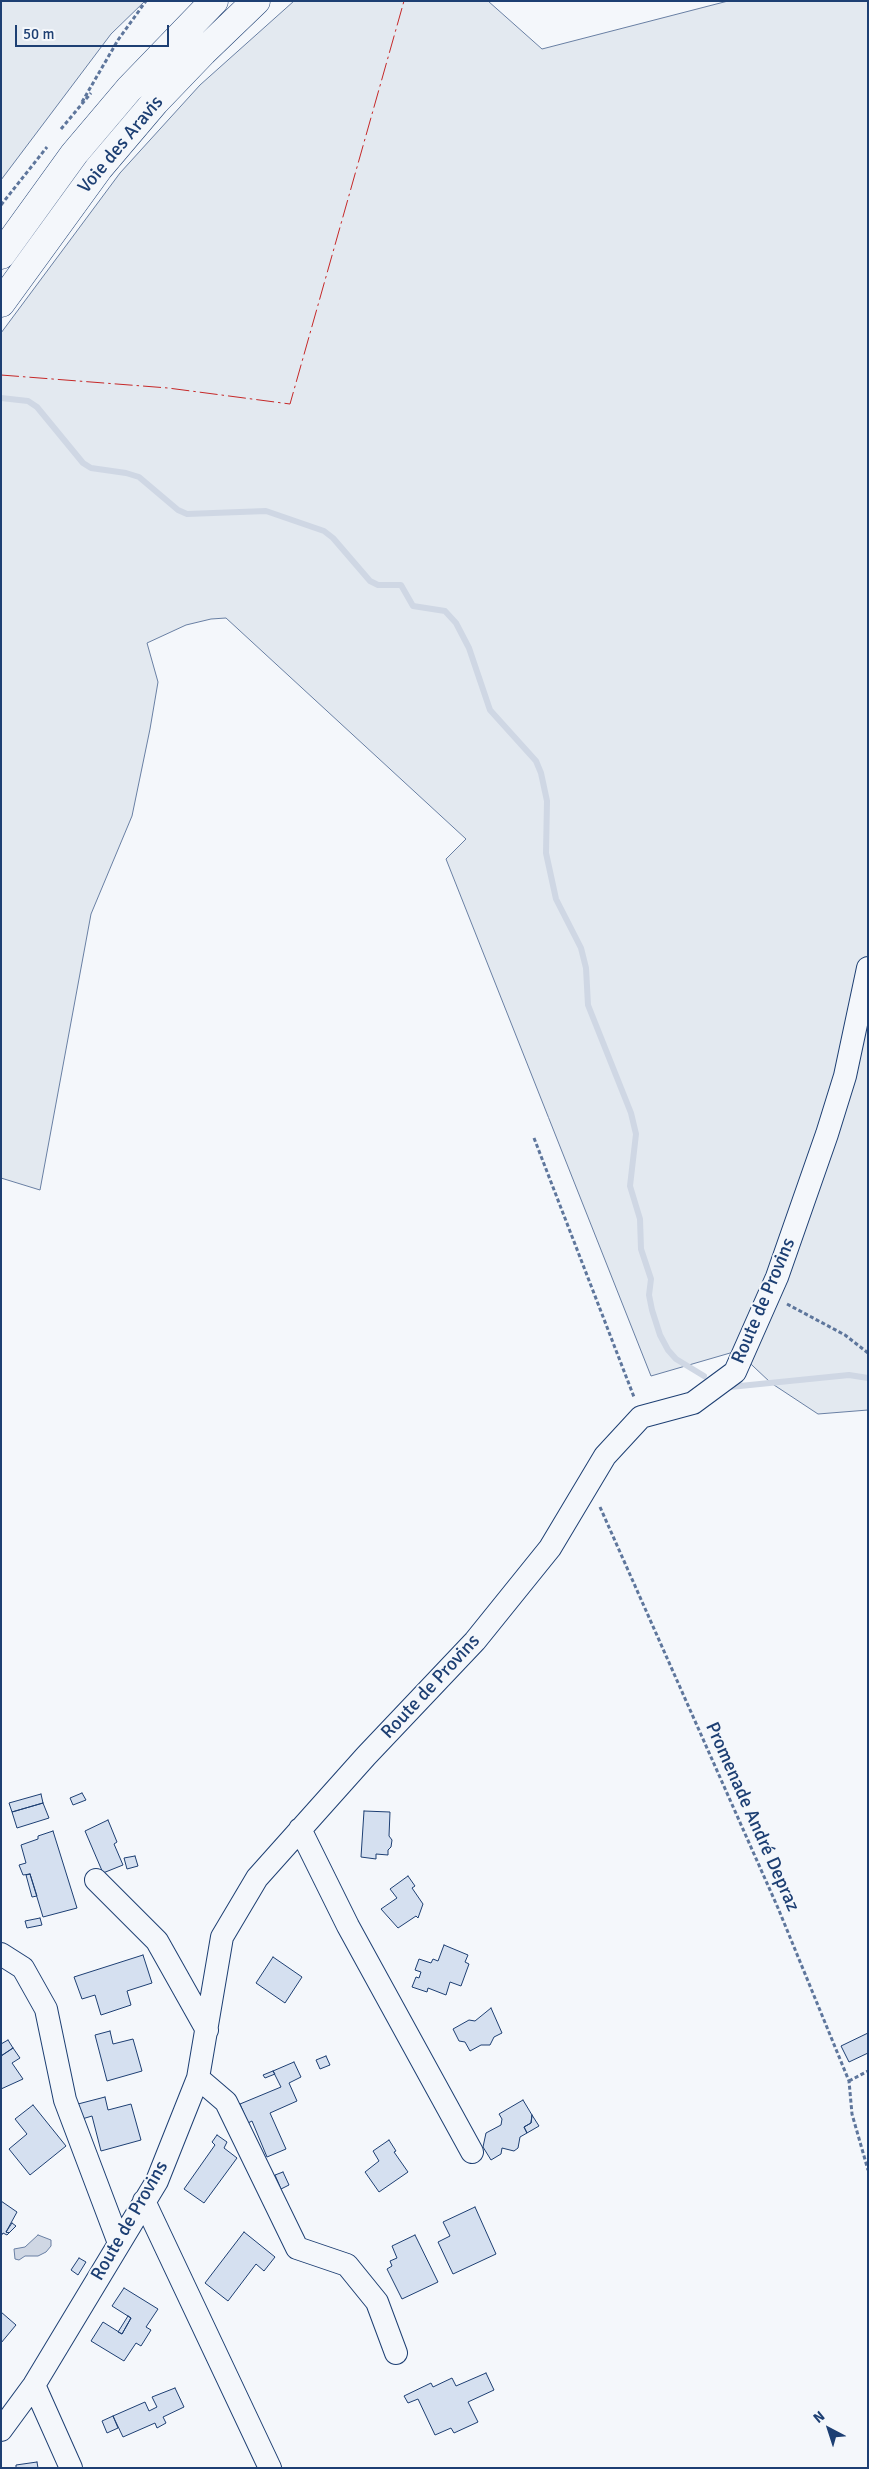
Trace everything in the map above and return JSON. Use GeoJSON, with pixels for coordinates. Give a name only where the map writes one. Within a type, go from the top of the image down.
{"type":"FeatureCollection","features":[{"type":"Feature","properties":{"kind":"highway","name":"Voie des Aravis"},"geometry":{"type":"LineString","coordinates":[[1,255],[74,154],[129,89],[214,1]]}},
{"type":"Feature","properties":{"kind":"highway","name":"Voie des Aravis"},"geometry":{"type":"LineString","coordinates":[[1,303],[99,168],[155,102],[256,1]]}},
{"type":"Feature","properties":{"kind":"street","name":"Route de Provins"},"geometry":{"type":"LineString","coordinates":[[1,2430],[34,2385],[157,2181],[198,2078],[222,1937],[257,1878],[366,1756],[475,1641],[550,1548],[606,1456],[642,1417],[693,1403],[735,1372],[769,1295],[827,1134],[845,1076],[868,968]]}},
{"type":"Feature","properties":{"kind":"street"},"geometry":{"type":"LineString","coordinates":[[300,1829],[353,1935],[472,2152]]}},
{"type":"Feature","properties":{"kind":"street"},"geometry":{"type":"LineString","coordinates":[[96,1880],[157,1941],[207,2030]]}},
{"type":"Feature","properties":{"kind":"street"},"geometry":{"type":"LineString","coordinates":[[1,1954],[22,1968],[46,2009],[65,2100],[119,2243]]}},
{"type":"Feature","properties":{"kind":"street"},"geometry":{"type":"LineString","coordinates":[[198,2078],[226,2102],[297,2248],[347,2265],[377,2302],[396,2353]]}},
{"type":"Feature","properties":{"kind":"street"},"geometry":{"type":"LineString","coordinates":[[144,2201],[270,2468]]}},
{"type":"Feature","properties":{"kind":"street"},"geometry":{"type":"LineString","coordinates":[[34,2385],[71,2468]]}},
{"type":"Feature","properties":{"kind":"path"},"geometry":{"type":"LineString","coordinates":[[55,137],[79,107],[118,40],[146,1]]}},
{"type":"Feature","properties":{"kind":"path"},"geometry":{"type":"LineString","coordinates":[[1,205],[49,145]]}},
{"type":"Feature","properties":{"kind":"path"},"geometry":{"type":"LineString","coordinates":[[534,1138],[642,1417]]}},
{"type":"Feature","properties":{"kind":"path"},"geometry":{"type":"LineString","coordinates":[[769,1295],[845,1335],[868,1353]]}},
{"type":"Feature","properties":{"kind":"path","name":"Promenade André Depraz"},"geometry":{"type":"LineString","coordinates":[[589,1483],[778,1908],[849,2081],[852,2114],[868,2170]]}},
{"type":"Feature","properties":{"kind":"path"},"geometry":{"type":"LineString","coordinates":[[849,2081],[868,2071]]}},
{"type":"Feature","properties":{"kind":"shaded area"},"geometry":{"type":"Polygon","coordinates":[[[1,1],[145,1],[111,34],[1,180],[1,1]]]}},
{"type":"Feature","properties":{"kind":"shaded area"},"geometry":{"type":"Polygon","coordinates":[[[294,1],[488,1],[542,49],[728,1],[868,1],[868,1410],[818,1414],[771,1383],[737,1351],[651,1376],[446,859],[466,839],[226,618],[211,619],[186,625],[147,643],[158,682],[150,729],[132,816],[91,914],[40,1190],[1,1178],[1,333],[120,173],[200,85],[294,1]]]}},
{"type":"Feature","properties":{"kind":"shaded area"},"geometry":{"type":"Polygon","coordinates":[[[38,2235],[51,2240],[51,2246],[46,2252],[38,2256],[25,2256],[19,2260],[15,2259],[14,2249],[25,2247],[38,2235]]]}},
{"type":"Feature","properties":{"kind":"building"},"geometry":{"type":"Polygon","coordinates":[[[82,1793],[86,1800],[73,1805],[70,1798],[82,1793]]]}},
{"type":"Feature","properties":{"kind":"building"},"geometry":{"type":"Polygon","coordinates":[[[41,1794],[43,1803],[12,1812],[9,1803],[41,1794]]]}},
{"type":"Feature","properties":{"kind":"building"},"geometry":{"type":"Polygon","coordinates":[[[43,1803],[49,1818],[17,1828],[12,1812],[43,1803]]]}},
{"type":"Feature","properties":{"kind":"building"},"geometry":{"type":"Polygon","coordinates":[[[364,1811],[390,1812],[389,1836],[392,1840],[388,1855],[376,1854],[376,1859],[361,1857],[364,1811]]]}},
{"type":"Feature","properties":{"kind":"building"},"geometry":{"type":"Polygon","coordinates":[[[108,1820],[117,1842],[114,1844],[123,1865],[103,1873],[85,1831],[108,1820]]]}},
{"type":"Feature","properties":{"kind":"building"},"geometry":{"type":"Polygon","coordinates":[[[53,1831],[77,1908],[43,1917],[30,1874],[23,1875],[19,1865],[26,1863],[21,1845],[53,1831]]]}},
{"type":"Feature","properties":{"kind":"building"},"geometry":{"type":"Polygon","coordinates":[[[135,1856],[138,1866],[127,1869],[124,1858],[135,1856]]]}},
{"type":"Feature","properties":{"kind":"building"},"geometry":{"type":"Polygon","coordinates":[[[30,1874],[37,1896],[32,1897],[26,1875],[30,1874]]]}},
{"type":"Feature","properties":{"kind":"building"},"geometry":{"type":"Polygon","coordinates":[[[408,1876],[415,1886],[412,1888],[423,1904],[418,1918],[416,1916],[398,1928],[381,1909],[397,1898],[390,1889],[408,1876]]]}},
{"type":"Feature","properties":{"kind":"building"},"geometry":{"type":"Polygon","coordinates":[[[40,1918],[42,1925],[27,1928],[25,1921],[40,1918]]]}},
{"type":"Feature","properties":{"kind":"building"},"geometry":{"type":"Polygon","coordinates":[[[444,1945],[468,1955],[465,1962],[469,1964],[461,1986],[450,1982],[446,1995],[428,1988],[427,1992],[412,1987],[416,1977],[419,1978],[421,1972],[415,1970],[419,1959],[431,1963],[433,1959],[438,1961],[444,1945]]]}},
{"type":"Feature","properties":{"kind":"building"},"geometry":{"type":"Polygon","coordinates":[[[143,1955],[152,1983],[127,1991],[131,2005],[101,2015],[95,1995],[82,1999],[74,1977],[143,1955]]]}},
{"type":"Feature","properties":{"kind":"building"},"geometry":{"type":"Polygon","coordinates":[[[273,1957],[302,1977],[285,2003],[256,1983],[273,1957]]]}},
{"type":"Feature","properties":{"kind":"building"},"geometry":{"type":"Polygon","coordinates":[[[491,2008],[502,2033],[494,2037],[490,2045],[481,2045],[470,2051],[465,2042],[459,2041],[453,2029],[469,2020],[475,2021],[491,2008]]]}},
{"type":"Feature","properties":{"kind":"building"},"geometry":{"type":"Polygon","coordinates":[[[110,2031],[113,2044],[133,2039],[142,2071],[107,2081],[95,2035],[110,2031]]]}},
{"type":"Feature","properties":{"kind":"building"},"geometry":{"type":"Polygon","coordinates":[[[868,2033],[868,2053],[849,2062],[841,2046],[868,2033]]]}},
{"type":"Feature","properties":{"kind":"building"},"geometry":{"type":"Polygon","coordinates":[[[8,2040],[13,2048],[1,2056],[1,2044],[8,2040]]]}},
{"type":"Feature","properties":{"kind":"building"},"geometry":{"type":"Polygon","coordinates":[[[13,2048],[20,2058],[12,2063],[23,2079],[1,2089],[1,2056],[13,2048]]]}},
{"type":"Feature","properties":{"kind":"building"},"geometry":{"type":"Polygon","coordinates":[[[326,2056],[330,2065],[320,2069],[316,2060],[326,2056]]]}},
{"type":"Feature","properties":{"kind":"building"},"geometry":{"type":"Polygon","coordinates":[[[294,2062],[301,2077],[289,2083],[297,2101],[270,2113],[286,2149],[267,2157],[252,2121],[248,2123],[240,2104],[281,2087],[273,2071],[294,2062]]]}},
{"type":"Feature","properties":{"kind":"building"},"geometry":{"type":"Polygon","coordinates":[[[273,2071],[275,2074],[265,2078],[263,2075],[273,2071]]]}},
{"type":"Feature","properties":{"kind":"building"},"geometry":{"type":"Polygon","coordinates":[[[105,2097],[108,2110],[131,2104],[141,2140],[101,2151],[92,2116],[82,2119],[78,2104],[105,2097]]]}},
{"type":"Feature","properties":{"kind":"building"},"geometry":{"type":"Polygon","coordinates":[[[523,2100],[532,2115],[531,2123],[524,2127],[527,2133],[520,2137],[518,2148],[514,2151],[502,2148],[501,2154],[491,2160],[483,2147],[486,2133],[501,2125],[502,2119],[499,2114],[523,2100]]]}},
{"type":"Feature","properties":{"kind":"building"},"geometry":{"type":"Polygon","coordinates":[[[33,2105],[66,2146],[30,2175],[9,2149],[27,2134],[15,2119],[33,2105]]]}},
{"type":"Feature","properties":{"kind":"building"},"geometry":{"type":"Polygon","coordinates":[[[532,2115],[539,2126],[527,2133],[524,2127],[531,2123],[532,2115]]]}},
{"type":"Feature","properties":{"kind":"building"},"geometry":{"type":"Polygon","coordinates":[[[217,2135],[227,2142],[224,2148],[237,2158],[204,2203],[184,2189],[215,2145],[212,2142],[217,2135]]]}},
{"type":"Feature","properties":{"kind":"building"},"geometry":{"type":"Polygon","coordinates":[[[389,2140],[396,2151],[394,2152],[408,2172],[379,2192],[365,2172],[379,2161],[373,2151],[389,2140]]]}},
{"type":"Feature","properties":{"kind":"building"},"geometry":{"type":"Polygon","coordinates":[[[283,2172],[289,2185],[281,2189],[275,2175],[283,2172]]]}},
{"type":"Feature","properties":{"kind":"building"},"geometry":{"type":"Polygon","coordinates":[[[1,2201],[17,2212],[6,2232],[9,2233],[7,2235],[3,2233],[1,2236],[1,2201]]]}},
{"type":"Feature","properties":{"kind":"building"},"geometry":{"type":"Polygon","coordinates":[[[475,2207],[496,2254],[453,2274],[438,2242],[450,2236],[443,2222],[475,2207]]]}},
{"type":"Feature","properties":{"kind":"building"},"geometry":{"type":"Polygon","coordinates":[[[12,2223],[16,2226],[9,2233],[6,2232],[12,2223]]]}},
{"type":"Feature","properties":{"kind":"building"},"geometry":{"type":"Polygon","coordinates":[[[244,2232],[275,2257],[264,2271],[256,2264],[228,2301],[205,2283],[244,2232]]]}},
{"type":"Feature","properties":{"kind":"building"},"geometry":{"type":"Polygon","coordinates":[[[415,2235],[438,2282],[402,2299],[387,2269],[392,2266],[390,2261],[397,2258],[392,2246],[415,2235]]]}},
{"type":"Feature","properties":{"kind":"building"},"geometry":{"type":"Polygon","coordinates":[[[79,2258],[86,2262],[78,2275],[71,2270],[79,2258]]]}},
{"type":"Feature","properties":{"kind":"building"},"geometry":{"type":"Polygon","coordinates":[[[124,2288],[158,2309],[146,2327],[151,2330],[141,2346],[136,2343],[124,2361],[91,2341],[103,2322],[122,2334],[131,2318],[112,2306],[124,2288]]]}},
{"type":"Feature","properties":{"kind":"building"},"geometry":{"type":"Polygon","coordinates":[[[1,2312],[16,2325],[1,2343],[1,2312]]]}},
{"type":"Feature","properties":{"kind":"building"},"geometry":{"type":"Polygon","coordinates":[[[128,2316],[131,2318],[122,2334],[118,2332],[128,2316]]]}},
{"type":"Feature","properties":{"kind":"building"},"geometry":{"type":"Polygon","coordinates":[[[486,2373],[494,2390],[468,2402],[478,2422],[454,2433],[451,2428],[435,2435],[418,2399],[408,2403],[404,2396],[431,2383],[433,2387],[452,2378],[456,2386],[486,2373]]]}},
{"type":"Feature","properties":{"kind":"building"},"geometry":{"type":"Polygon","coordinates":[[[175,2388],[184,2407],[163,2417],[166,2423],[157,2428],[155,2423],[123,2437],[113,2416],[145,2402],[149,2411],[157,2407],[152,2397],[175,2388]]]}},
{"type":"Feature","properties":{"kind":"building"},"geometry":{"type":"Polygon","coordinates":[[[113,2416],[118,2428],[107,2433],[102,2421],[113,2416]]]}},
{"type":"Feature","properties":{"kind":"building"},"geometry":{"type":"Polygon","coordinates":[[[37,2462],[38,2468],[16,2468],[16,2465],[37,2462]]]}},
{"type":"Feature","properties":{"kind":"waterway"},"geometry":{"type":"LineString","coordinates":[[1,398],[28,401],[37,407],[83,463],[91,468],[126,473],[139,477],[178,510],[187,514],[266,511],[324,531],[333,538],[370,581],[378,585],[401,585],[413,606],[445,611],[456,623],[469,648],[490,710],[536,761],[541,773],[547,801],[546,853],[556,899],[581,948],[586,968],[588,1005],[631,1113],[636,1134],[630,1186],[640,1219],[641,1249],[651,1279],[649,1295],[652,1310],[660,1335],[668,1350],[676,1359],[704,1376]]}},
{"type":"Feature","properties":{"kind":"waterway"},"geometry":{"type":"LineString","coordinates":[[730,1387],[849,1375],[868,1378]]}},
{"type":"Feature","properties":{"kind":"power"},"geometry":{"type":"LineString","coordinates":[[1,375],[168,388],[290,404],[404,1]]}}]}
